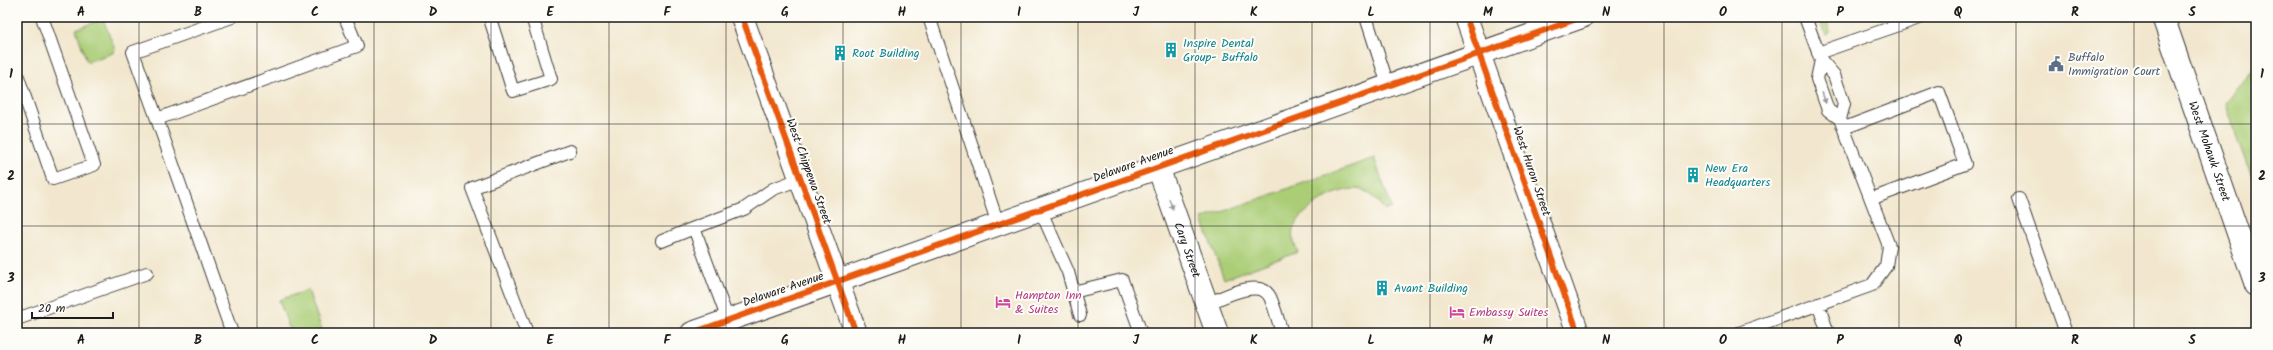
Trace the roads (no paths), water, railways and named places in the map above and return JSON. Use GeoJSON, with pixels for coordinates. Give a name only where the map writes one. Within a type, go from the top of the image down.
{"type":"FeatureCollection","features":[{"type":"Feature","properties":{"kind":"main road","name":"West Chippewa Street"},"geometry":{"type":"LineString","coordinates":[[742,17],[856,333]]}},
{"type":"Feature","properties":{"kind":"main road","name":"West Huron Street"},"geometry":{"type":"LineString","coordinates":[[1466,17],[1578,333]]}},
{"type":"Feature","properties":{"kind":"main road","name":"Delaware Avenue"},"geometry":{"type":"LineString","coordinates":[[692,333],[1582,17]]}},
{"type":"Feature","properties":{"kind":"main road","name":"West Mohawk Street"},"geometry":{"type":"LineString","coordinates":[[2163,17],[2256,285]]}},
{"type":"Feature","properties":{"kind":"main road","name":"Cary Street"},"geometry":{"type":"LineString","coordinates":[[1158,167],[1217,333]]}},
{"type":"Feature","properties":{"kind":"lane"},"geometry":{"type":"LineString","coordinates":[[17,74],[53,179],[94,164],[42,17]]}},
{"type":"Feature","properties":{"kind":"lane"},"geometry":{"type":"LineString","coordinates":[[232,17],[133,52],[232,333]]}},
{"type":"Feature","properties":{"kind":"lane"},"geometry":{"type":"LineString","coordinates":[[157,119],[357,46],[345,17]]}},
{"type":"Feature","properties":{"kind":"lane"},"geometry":{"type":"LineString","coordinates":[[491,22],[513,91],[551,79],[532,17]]}},
{"type":"Feature","properties":{"kind":"lane"},"geometry":{"type":"LineString","coordinates":[[929,17],[998,224]]}},
{"type":"Feature","properties":{"kind":"lane"},"geometry":{"type":"LineString","coordinates":[[1366,17],[1388,85]]}},
{"type":"Feature","properties":{"kind":"lane"},"geometry":{"type":"LineString","coordinates":[[1805,17],[1820,57],[1834,75],[1844,104],[1842,124]]}},
{"type":"Feature","properties":{"kind":"lane"},"geometry":{"type":"LineString","coordinates":[[1820,57],[1922,17]]}},
{"type":"Feature","properties":{"kind":"lane"},"geometry":{"type":"LineString","coordinates":[[1739,333],[1872,285],[1886,266],[1889,246],[1842,124],[1828,110],[1817,79],[1820,57]]}},
{"type":"Feature","properties":{"kind":"lane"},"geometry":{"type":"LineString","coordinates":[[1842,124],[1939,92],[1965,164],[1871,199]]}},
{"type":"Feature","properties":{"kind":"lane"},"geometry":{"type":"LineString","coordinates":[[526,333],[472,188],[570,151]]}},
{"type":"Feature","properties":{"kind":"lane"},"geometry":{"type":"LineString","coordinates":[[662,240],[744,209],[774,189],[800,179]]}},
{"type":"Feature","properties":{"kind":"lane"},"geometry":{"type":"LineString","coordinates":[[2019,199],[2066,333]]}},
{"type":"Feature","properties":{"kind":"lane"},"geometry":{"type":"LineString","coordinates":[[1040,209],[1068,272],[1080,315]]}},
{"type":"Feature","properties":{"kind":"lane"},"geometry":{"type":"LineString","coordinates":[[694,228],[728,320]]}},
{"type":"Feature","properties":{"kind":"lane"},"geometry":{"type":"LineString","coordinates":[[17,319],[147,273]]}},
{"type":"Feature","properties":{"kind":"lane"},"geometry":{"type":"LineString","coordinates":[[1073,292],[1122,280],[1141,333]]}},
{"type":"Feature","properties":{"kind":"lane"},"geometry":{"type":"LineString","coordinates":[[1207,304],[1247,288],[1260,289],[1269,296],[1282,333]]}},
{"type":"Feature","properties":{"kind":"lane"},"geometry":{"type":"LineString","coordinates":[[1818,304],[1828,333]]}},
{"type":"Feature","properties":{"kind":"place","name":"Inspire Dental Group- Buffalo"},"geometry":{"type":"Point","coordinates":[1171,50]}},
{"type":"Feature","properties":{"kind":"place","name":"Root Building"},"geometry":{"type":"Point","coordinates":[840,53]}},
{"type":"Feature","properties":{"kind":"place","name":"Buffalo Immigration Court"},"geometry":{"type":"Point","coordinates":[2056,64]}},
{"type":"Feature","properties":{"kind":"place","name":"New Era Headquarters"},"geometry":{"type":"Point","coordinates":[1693,175]}},
{"type":"Feature","properties":{"kind":"place","name":"Avant Building"},"geometry":{"type":"Point","coordinates":[1382,288]}},
{"type":"Feature","properties":{"kind":"place","name":"Hampton Inn & Suites"},"geometry":{"type":"Point","coordinates":[1003,302]}},
{"type":"Feature","properties":{"kind":"place","name":"Embassy Suites"},"geometry":{"type":"Point","coordinates":[1457,312]}}]}
